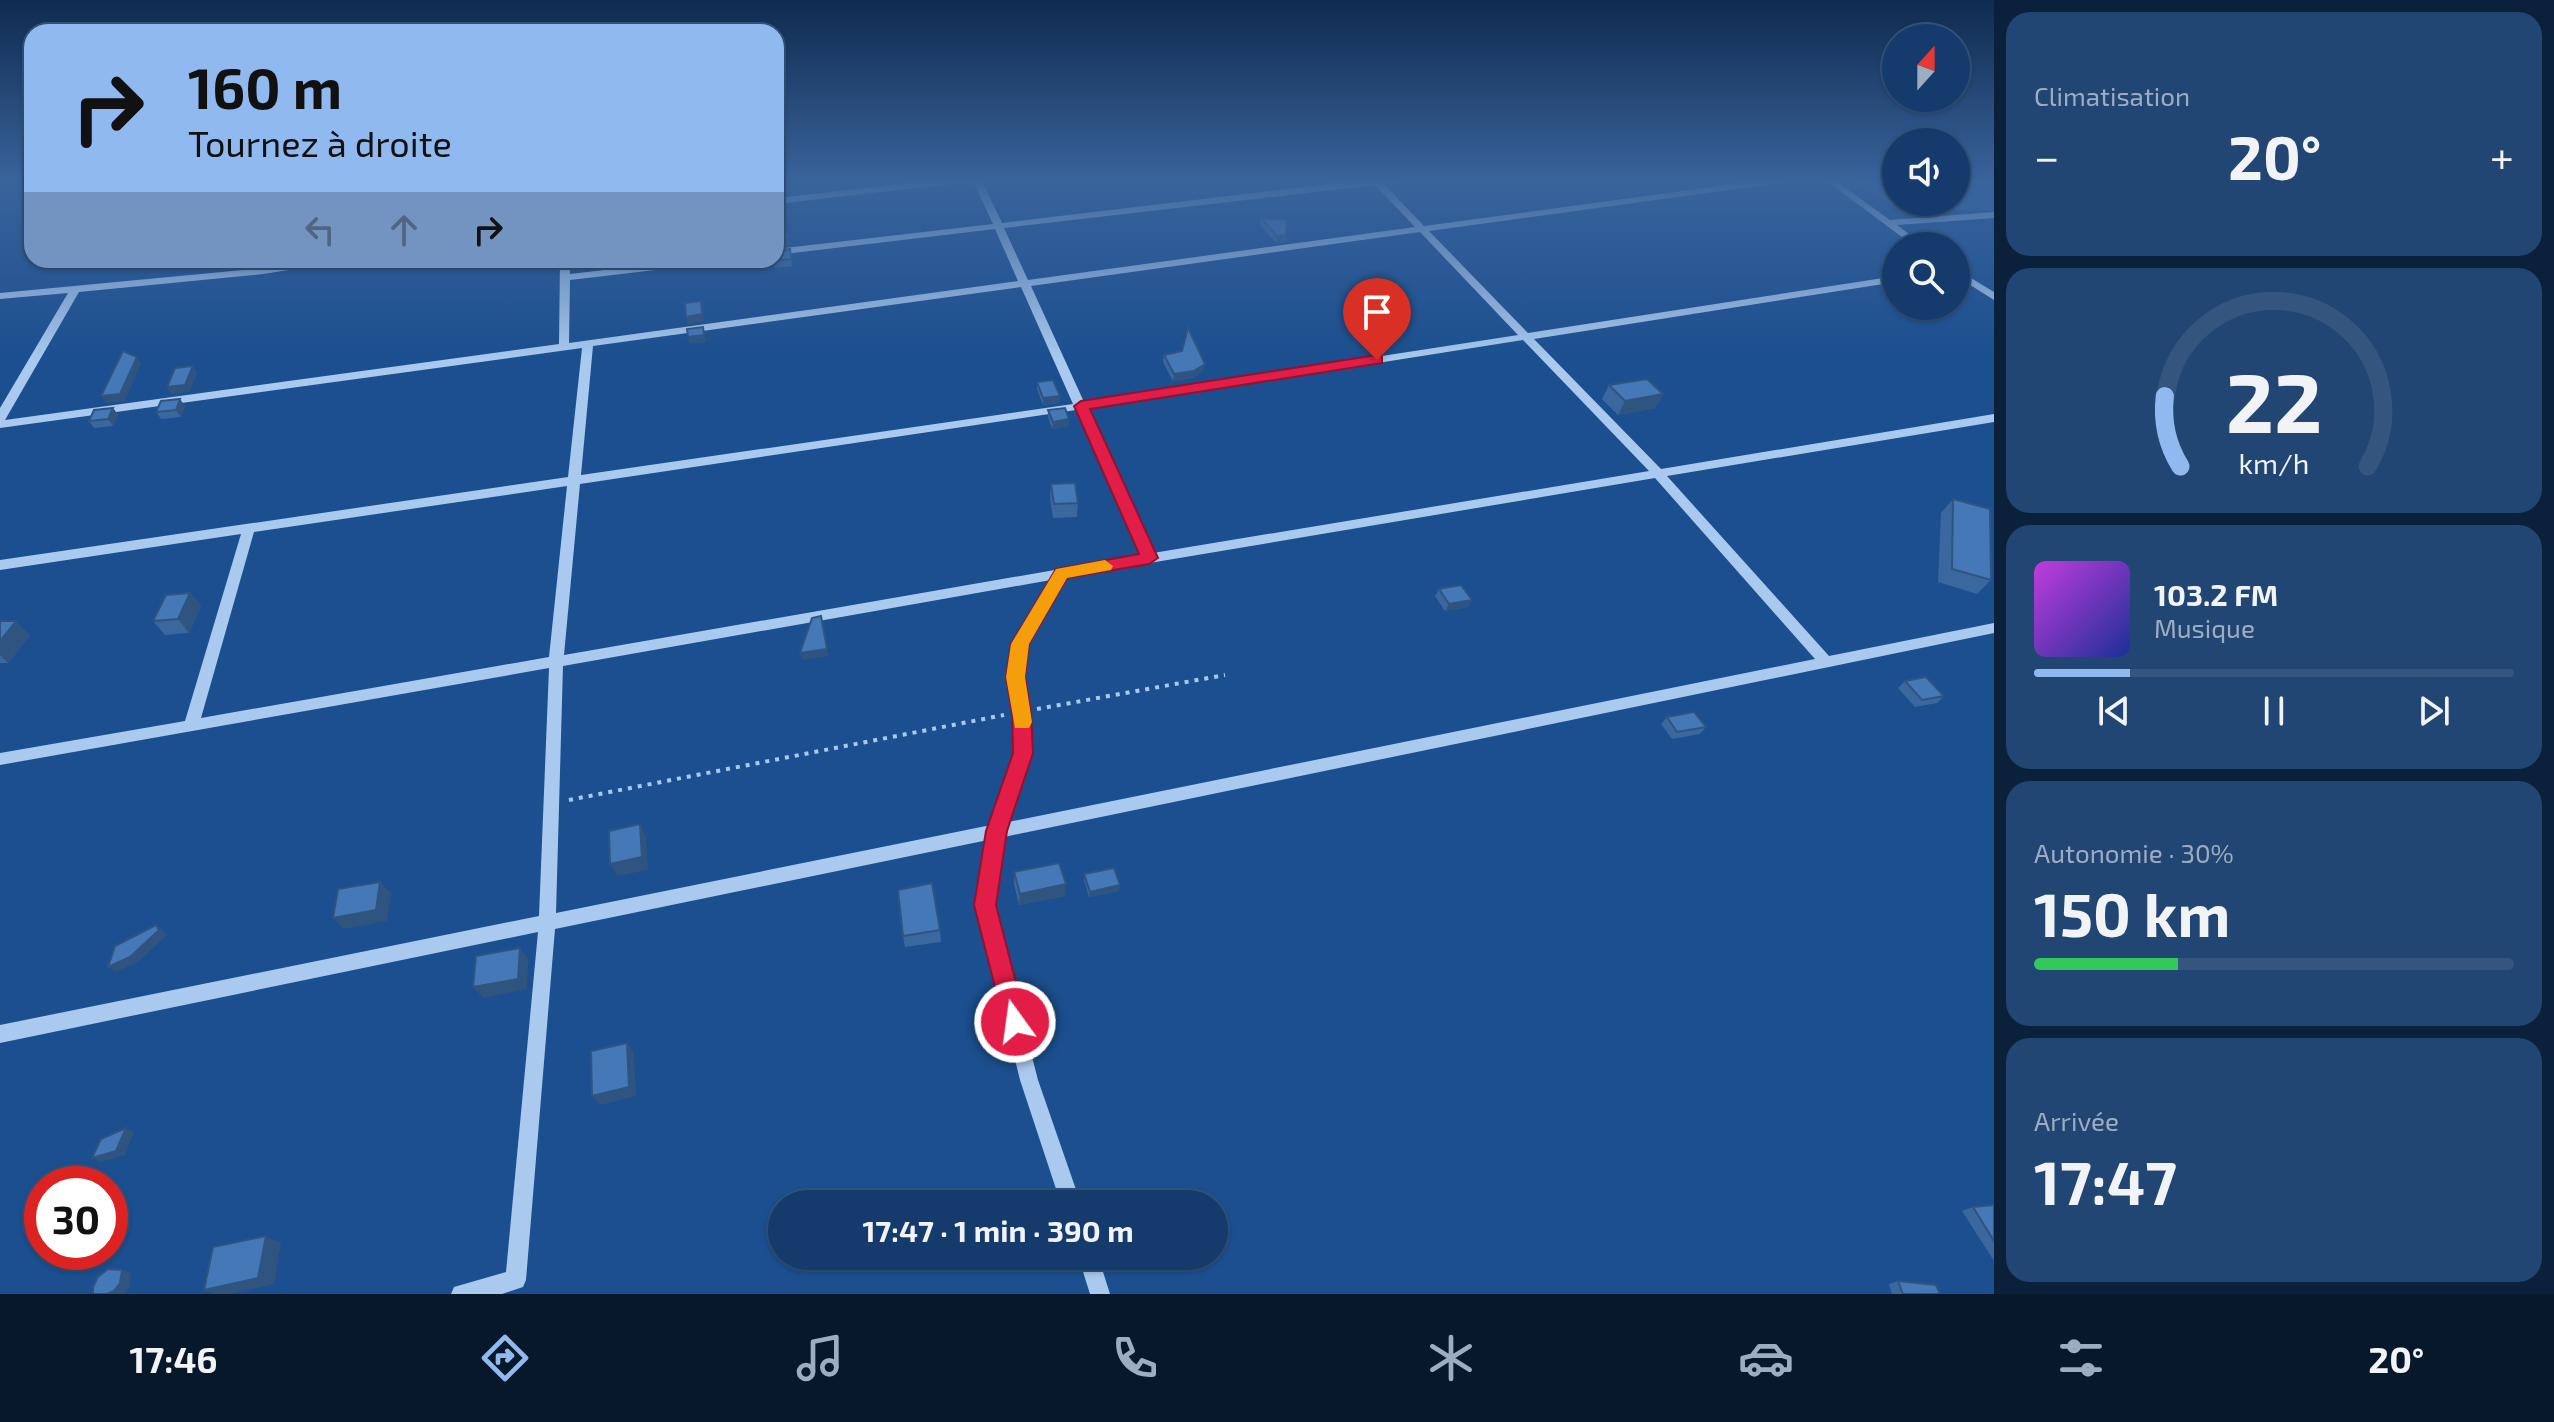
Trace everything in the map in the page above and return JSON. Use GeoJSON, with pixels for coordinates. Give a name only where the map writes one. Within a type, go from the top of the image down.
{"type":"FeatureCollection","features":[{"type":"Feature","properties":{"kind":"street"},"geometry":{"type":"LineString","coordinates":[[784,251],[879,239]]}},
{"type":"Feature","properties":{"kind":"street"},"geometry":{"type":"LineString","coordinates":[[1003,239],[1149,558]]}},
{"type":"Feature","properties":{"kind":"street"},"geometry":{"type":"LineString","coordinates":[[0,421],[1345,239]]}},
{"type":"Feature","properties":{"kind":"street"},"geometry":{"type":"LineString","coordinates":[[1431,239],[1659,475],[1826,662]]}},
{"type":"Feature","properties":{"kind":"street"},"geometry":{"type":"LineString","coordinates":[[0,296],[282,268]]}},
{"type":"Feature","properties":{"kind":"street"},"geometry":{"type":"LineString","coordinates":[[564,346],[565,268]]}},
{"type":"Feature","properties":{"kind":"street"},"geometry":{"type":"LineString","coordinates":[[565,278],[648,268]]}},
{"type":"Feature","properties":{"kind":"street"},"geometry":{"type":"LineString","coordinates":[[0,565],[1081,406],[1882,281]]}},
{"type":"Feature","properties":{"kind":"street"},"geometry":{"type":"LineString","coordinates":[[1970,281],[1994,297]]}},
{"type":"Feature","properties":{"kind":"street"},"geometry":{"type":"LineString","coordinates":[[0,421],[75,289]]}},
{"type":"Feature","properties":{"kind":"street"},"geometry":{"type":"LineString","coordinates":[[461,1294],[516,1280],[547,923],[556,662],[588,342]]}},
{"type":"Feature","properties":{"kind":"street"},"geometry":{"type":"LineString","coordinates":[[0,759],[1149,558],[1994,418]]}},
{"type":"Feature","properties":{"kind":"street"},"geometry":{"type":"LineString","coordinates":[[191,726],[249,528]]}},
{"type":"Feature","properties":{"kind":"street"},"geometry":{"type":"LineString","coordinates":[[1062,573],[1020,644],[1015,677],[1022,712],[1023,753],[997,831],[985,905],[1029,1080],[1066,1190]]}},
{"type":"Feature","properties":{"kind":"street"},"geometry":{"type":"LineString","coordinates":[[0,1034],[1994,628]]}},
{"type":"Feature","properties":{"kind":"street"},"geometry":{"type":"LineString","coordinates":[[1092,1270],[1100,1294]]}},
{"type":"Feature","properties":{"kind":"path"},"geometry":{"type":"LineString","coordinates":[[551,803],[1225,675]]}},
{"type":"Feature","properties":{"kind":"building"},"geometry":{"type":"Polygon","coordinates":[[[790,249],[791,259],[784,260],[784,250],[790,249]]]}},
{"type":"Feature","properties":{"kind":"building"},"geometry":{"type":"Polygon","coordinates":[[[701,301],[702,314],[686,317],[685,303],[701,301]]]}},
{"type":"Feature","properties":{"kind":"building"},"geometry":{"type":"Polygon","coordinates":[[[703,327],[704,335],[688,337],[687,329],[703,327]]]}},
{"type":"Feature","properties":{"kind":"building"},"geometry":{"type":"Polygon","coordinates":[[[1188,328],[1205,364],[1194,371],[1174,374],[1164,355],[1182,351],[1188,328]]]}},
{"type":"Feature","properties":{"kind":"building"},"geometry":{"type":"Polygon","coordinates":[[[123,351],[137,357],[120,394],[101,396],[123,351]]]}},
{"type":"Feature","properties":{"kind":"building"},"geometry":{"type":"Polygon","coordinates":[[[193,366],[185,385],[167,387],[175,368],[193,366]]]}},
{"type":"Feature","properties":{"kind":"building"},"geometry":{"type":"Polygon","coordinates":[[[1647,379],[1663,394],[1625,401],[1609,385],[1647,379]]]}},
{"type":"Feature","properties":{"kind":"building"},"geometry":{"type":"Polygon","coordinates":[[[1053,380],[1060,396],[1043,398],[1037,382],[1053,380]]]}},
{"type":"Feature","properties":{"kind":"building"},"geometry":{"type":"Polygon","coordinates":[[[180,399],[176,410],[156,412],[161,401],[180,399]]]}},
{"type":"Feature","properties":{"kind":"building"},"geometry":{"type":"Polygon","coordinates":[[[113,408],[108,419],[89,421],[94,410],[113,408]]]}},
{"type":"Feature","properties":{"kind":"building"},"geometry":{"type":"Polygon","coordinates":[[[1065,408],[1069,419],[1053,422],[1048,410],[1065,408]]]}},
{"type":"Feature","properties":{"kind":"building"},"geometry":{"type":"Polygon","coordinates":[[[1075,483],[1078,503],[1054,504],[1051,484],[1075,483]]]}},
{"type":"Feature","properties":{"kind":"building"},"geometry":{"type":"Polygon","coordinates":[[[1953,499],[1990,509],[1991,580],[1952,569],[1953,499]]]}},
{"type":"Feature","properties":{"kind":"building"},"geometry":{"type":"Polygon","coordinates":[[[1461,585],[1472,600],[1449,604],[1439,589],[1461,585]]]}},
{"type":"Feature","properties":{"kind":"building"},"geometry":{"type":"Polygon","coordinates":[[[190,593],[178,619],[153,621],[166,595],[190,593]]]}},
{"type":"Feature","properties":{"kind":"building"},"geometry":{"type":"Polygon","coordinates":[[[821,616],[827,649],[800,653],[812,618],[821,616]]]}},
{"type":"Feature","properties":{"kind":"building"},"geometry":{"type":"Polygon","coordinates":[[[0,621],[16,621],[0,641],[0,621]]]}},
{"type":"Feature","properties":{"kind":"building"},"geometry":{"type":"Polygon","coordinates":[[[1926,677],[1944,696],[1922,700],[1905,681],[1926,677]]]}},
{"type":"Feature","properties":{"kind":"building"},"geometry":{"type":"Polygon","coordinates":[[[1694,712],[1706,727],[1677,732],[1667,717],[1694,712]]]}},
{"type":"Feature","properties":{"kind":"building"},"geometry":{"type":"Polygon","coordinates":[[[640,824],[642,857],[610,864],[609,831],[640,824]]]}},
{"type":"Feature","properties":{"kind":"building"},"geometry":{"type":"Polygon","coordinates":[[[1059,863],[1066,884],[1020,894],[1014,872],[1059,863]]]}},
{"type":"Feature","properties":{"kind":"building"},"geometry":{"type":"Polygon","coordinates":[[[1114,868],[1120,885],[1090,892],[1084,874],[1114,868]]]}},
{"type":"Feature","properties":{"kind":"building"},"geometry":{"type":"Polygon","coordinates":[[[380,882],[376,910],[333,918],[338,889],[380,882]]]}},
{"type":"Feature","properties":{"kind":"building"},"geometry":{"type":"Polygon","coordinates":[[[932,883],[940,930],[903,936],[898,890],[932,883]]]}},
{"type":"Feature","properties":{"kind":"building"},"geometry":{"type":"Polygon","coordinates":[[[156,925],[159,930],[130,957],[108,967],[115,946],[156,925]]]}},
{"type":"Feature","properties":{"kind":"building"},"geometry":{"type":"Polygon","coordinates":[[[520,948],[518,979],[473,987],[476,956],[520,948]]]}},
{"type":"Feature","properties":{"kind":"building"},"geometry":{"type":"Polygon","coordinates":[[[627,1043],[629,1087],[592,1096],[591,1051],[627,1043]]]}},
{"type":"Feature","properties":{"kind":"building"},"geometry":{"type":"Polygon","coordinates":[[[126,1128],[116,1151],[92,1158],[101,1139],[126,1128]]]}},
{"type":"Feature","properties":{"kind":"building"},"geometry":{"type":"Polygon","coordinates":[[[1994,1205],[1994,1241],[1973,1207],[1994,1205]]]}},
{"type":"Feature","properties":{"kind":"building"},"geometry":{"type":"Polygon","coordinates":[[[266,1236],[258,1278],[204,1290],[213,1247],[266,1236]]]}},
{"type":"Feature","properties":{"kind":"building"},"geometry":{"type":"Polygon","coordinates":[[[107,1270],[122,1270],[120,1283],[107,1294],[93,1294],[98,1277],[107,1270]]]}},
{"type":"Feature","properties":{"kind":"building"},"geometry":{"type":"Polygon","coordinates":[[[1898,1281],[1936,1285],[1940,1294],[1903,1294],[1898,1281]]]}},
{"type":"Feature","properties":{"kind":"slow traffic"},"geometry":{"type":"LineString","coordinates":[[1022,722],[1015,677],[1020,644],[1062,573],[1105,566]]}},
{"type":"Feature","properties":{"kind":"route"},"geometry":{"type":"LineString","coordinates":[[1015,1022],[985,905],[997,831],[1023,753],[1022,712],[1015,677],[1020,644],[1062,573],[1149,558],[1081,406],[1377,360]]}}]}
